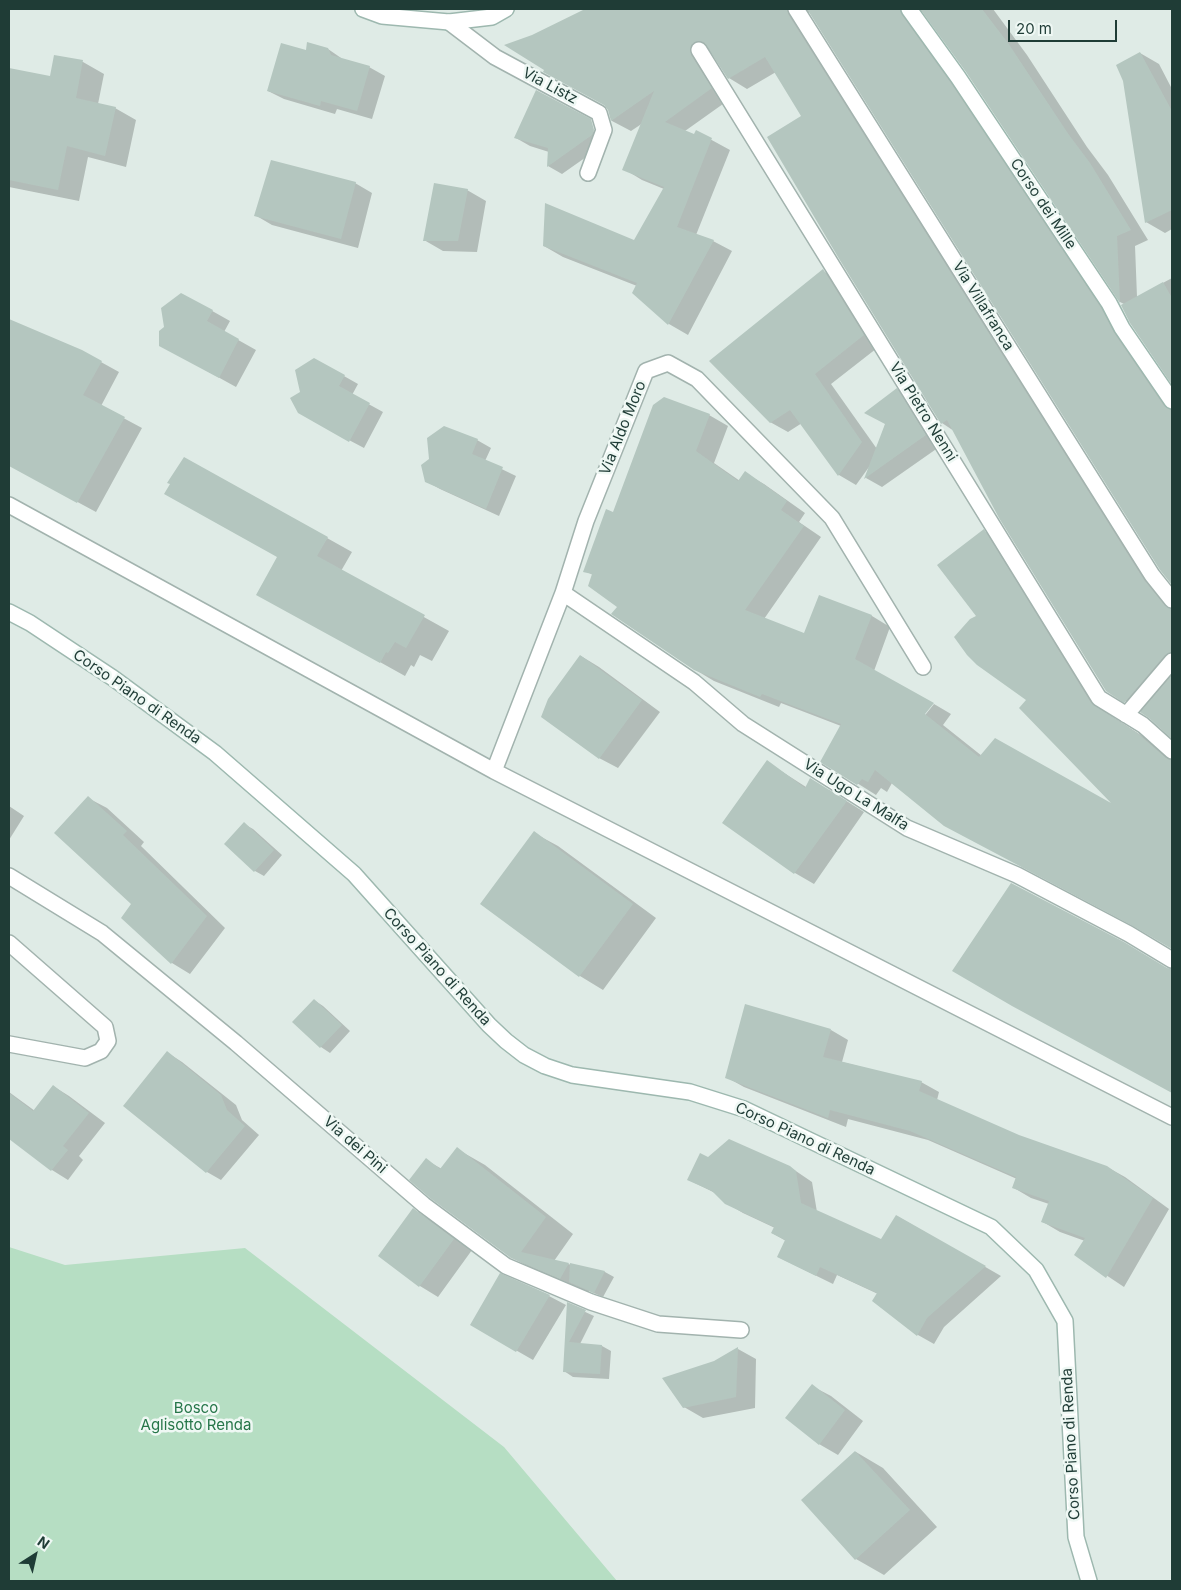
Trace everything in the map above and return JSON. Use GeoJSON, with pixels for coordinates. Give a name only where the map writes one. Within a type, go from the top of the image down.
{"type":"FeatureCollection","features":[{"type":"Feature","properties":{"kind":"street"},"geometry":{"type":"LineString","coordinates":[[363,9],[382,16],[449,22],[492,17],[506,9]]}},
{"type":"Feature","properties":{"kind":"street","name":"Via Villafranca"},"geometry":{"type":"LineString","coordinates":[[796,9],[1152,575],[1172,600]]}},
{"type":"Feature","properties":{"kind":"street","name":"Corso dei Mille"},"geometry":{"type":"LineString","coordinates":[[909,9],[958,77],[1172,401]]}},
{"type":"Feature","properties":{"kind":"street","name":"Via Listz"},"geometry":{"type":"LineString","coordinates":[[449,22],[495,57],[599,113],[604,130],[588,173]]}},
{"type":"Feature","properties":{"kind":"street","name":"Via Pietro Nenni"},"geometry":{"type":"LineString","coordinates":[[699,50],[1100,698],[1143,725],[1172,751]]}},
{"type":"Feature","properties":{"kind":"street","name":"Via Aldo Moro"},"geometry":{"type":"LineString","coordinates":[[494,771],[563,593],[586,521],[646,371],[668,363],[698,380],[832,518],[923,667]]}},
{"type":"Feature","properties":{"kind":"street"},"geometry":{"type":"LineString","coordinates":[[9,505],[494,771],[1172,1117]]}},
{"type":"Feature","properties":{"kind":"street","name":"Via Ugo La Malfa"},"geometry":{"type":"LineString","coordinates":[[563,593],[694,682],[743,724],[906,828],[1017,875],[1129,934],[1172,960]]}},
{"type":"Feature","properties":{"kind":"street","name":"Corso Piano di Renda"},"geometry":{"type":"LineString","coordinates":[[9,612],[30,623],[113,678],[215,753],[354,874],[489,1025],[524,1055],[545,1066],[572,1075],[690,1092],[744,1109],[991,1227],[1036,1270],[1066,1321],[1076,1537],[1089,1581]]}},
{"type":"Feature","properties":{"kind":"street"},"geometry":{"type":"LineString","coordinates":[[1126,715],[1172,661]]}},
{"type":"Feature","properties":{"kind":"street","name":"Via dei Pini"},"geometry":{"type":"LineString","coordinates":[[9,876],[102,933],[236,1043],[424,1205],[506,1266],[591,1302],[658,1324],[740,1330]]}},
{"type":"Feature","properties":{"kind":"street"},"geometry":{"type":"LineString","coordinates":[[9,942],[105,1026],[108,1041],[101,1051],[85,1058],[9,1044]]}},
{"type":"Feature","properties":{"kind":"green space","name":"Bosco Aglisotto Renda"},"geometry":{"type":"Polygon","coordinates":[[[9,1247],[65,1265],[245,1248],[504,1447],[617,1581],[9,1581],[9,1247]]]}},
{"type":"Feature","properties":{"kind":"building"},"geometry":{"type":"Polygon","coordinates":[[[585,9],[787,9],[788,14],[1144,580],[1165,606],[1172,609],[1172,652],[1165,655],[1124,703],[1106,691],[999,518],[947,420],[941,424],[767,137],[801,116],[765,57],[728,79],[704,42],[695,42],[691,46],[691,55],[712,88],[665,122],[694,134],[696,130],[712,138],[677,227],[714,240],[668,325],[632,293],[637,283],[543,246],[545,203],[634,240],[664,187],[622,170],[654,91],[611,121],[608,110],[604,105],[543,72],[544,70],[504,45],[532,35],[585,9]]]}},
{"type":"Feature","properties":{"kind":"building"},"geometry":{"type":"Polygon","coordinates":[[[807,9],[900,9],[901,14],[950,82],[1101,308],[1114,333],[1164,406],[1172,410],[1172,585],[1160,570],[807,9]]]}},
{"type":"Feature","properties":{"kind":"building"},"geometry":{"type":"Polygon","coordinates":[[[920,9],[982,9],[1008,43],[1069,135],[1090,163],[1131,230],[1117,236],[1120,303],[966,72],[920,9]]]}},
{"type":"Feature","properties":{"kind":"building"},"geometry":{"type":"Polygon","coordinates":[[[307,42],[328,48],[331,55],[370,66],[357,111],[321,101],[320,106],[267,91],[281,43],[306,50],[307,42]]]}},
{"type":"Feature","properties":{"kind":"building"},"geometry":{"type":"Polygon","coordinates":[[[1140,52],[1172,111],[1172,210],[1145,223],[1123,81],[1116,65],[1140,52]]]}},
{"type":"Feature","properties":{"kind":"building"},"geometry":{"type":"Polygon","coordinates":[[[54,55],[83,60],[76,98],[116,107],[105,156],[67,146],[58,190],[9,180],[9,68],[50,76],[54,55]]]}},
{"type":"Feature","properties":{"kind":"building"},"geometry":{"type":"Polygon","coordinates":[[[536,90],[591,119],[594,130],[592,135],[547,167],[548,148],[514,138],[536,90]]]}},
{"type":"Feature","properties":{"kind":"building"},"geometry":{"type":"Polygon","coordinates":[[[271,160],[356,182],[341,239],[254,216],[271,160]]]}},
{"type":"Feature","properties":{"kind":"building"},"geometry":{"type":"Polygon","coordinates":[[[434,183],[468,189],[458,241],[423,241],[434,183]]]}},
{"type":"Feature","properties":{"kind":"building"},"geometry":{"type":"Polygon","coordinates":[[[823,269],[864,335],[815,374],[862,442],[838,476],[790,410],[770,423],[709,361],[823,269]]]}},
{"type":"Feature","properties":{"kind":"building"},"geometry":{"type":"Polygon","coordinates":[[[1163,282],[1172,298],[1172,385],[1130,323],[1121,305],[1163,282]]]}},
{"type":"Feature","properties":{"kind":"building"},"geometry":{"type":"Polygon","coordinates":[[[181,293],[213,310],[207,321],[239,339],[219,378],[159,346],[159,331],[164,327],[161,308],[181,293]]]}},
{"type":"Feature","properties":{"kind":"building"},"geometry":{"type":"Polygon","coordinates":[[[9,319],[82,350],[102,361],[83,395],[125,417],[77,503],[9,466],[9,319]]]}},
{"type":"Feature","properties":{"kind":"building"},"geometry":{"type":"Polygon","coordinates":[[[314,358],[345,375],[339,386],[370,403],[349,442],[298,413],[290,398],[300,392],[295,370],[314,358]]]}},
{"type":"Feature","properties":{"kind":"building"},"geometry":{"type":"Polygon","coordinates":[[[897,388],[926,435],[864,479],[885,424],[864,413],[897,388]]]}},
{"type":"Feature","properties":{"kind":"building"},"geometry":{"type":"Polygon","coordinates":[[[664,397],[710,414],[696,451],[738,481],[745,471],[787,501],[781,510],[804,526],[745,610],[804,633],[819,595],[872,615],[855,659],[934,703],[925,714],[979,757],[995,738],[1111,803],[1019,708],[1026,700],[977,665],[954,637],[970,619],[976,616],[937,565],[984,529],[1091,703],[1137,733],[1166,758],[1172,760],[1172,949],[1133,926],[944,826],[875,770],[868,782],[862,779],[857,785],[820,762],[841,724],[762,694],[760,697],[694,670],[611,614],[617,607],[588,586],[592,574],[583,572],[606,509],[613,512],[653,405],[664,397]]]}},
{"type":"Feature","properties":{"kind":"building"},"geometry":{"type":"Polygon","coordinates":[[[444,426],[478,439],[472,454],[503,467],[486,509],[425,482],[421,465],[429,459],[427,438],[444,426]]]}},
{"type":"Feature","properties":{"kind":"building"},"geometry":{"type":"Polygon","coordinates":[[[184,457],[328,537],[317,556],[425,615],[406,648],[395,642],[388,653],[386,652],[380,663],[256,595],[277,557],[164,494],[170,484],[167,483],[184,457]]]}},
{"type":"Feature","properties":{"kind":"building"},"geometry":{"type":"Polygon","coordinates":[[[580,655],[642,700],[599,759],[541,717],[548,699],[580,655]]]}},
{"type":"Feature","properties":{"kind":"building"},"geometry":{"type":"Polygon","coordinates":[[[1172,675],[1172,739],[1140,712],[1172,675]]]}},
{"type":"Feature","properties":{"kind":"building"},"geometry":{"type":"Polygon","coordinates":[[[767,760],[805,788],[810,778],[847,801],[794,874],[722,823],[767,760]]]}},
{"type":"Feature","properties":{"kind":"building"},"geometry":{"type":"Polygon","coordinates":[[[88,796],[127,831],[123,835],[207,916],[171,964],[121,918],[131,904],[54,833],[88,796]]]}},
{"type":"Feature","properties":{"kind":"building"},"geometry":{"type":"Polygon","coordinates":[[[244,822],[274,850],[254,872],[224,844],[244,822]]]}},
{"type":"Feature","properties":{"kind":"building"},"geometry":{"type":"Polygon","coordinates":[[[534,831],[633,904],[579,977],[480,904],[534,831]]]}},
{"type":"Feature","properties":{"kind":"building"},"geometry":{"type":"Polygon","coordinates":[[[1011,883],[1172,969],[1172,1093],[1012,1006],[952,971],[1011,883]]]}},
{"type":"Feature","properties":{"kind":"building"},"geometry":{"type":"Polygon","coordinates":[[[314,999],[342,1025],[320,1048],[292,1022],[314,999]]]}},
{"type":"Feature","properties":{"kind":"building"},"geometry":{"type":"Polygon","coordinates":[[[745,1004],[831,1029],[823,1057],[922,1081],[919,1091],[1019,1135],[1107,1166],[1153,1198],[1106,1278],[1074,1255],[1085,1238],[1041,1222],[1049,1201],[1012,1188],[1016,1177],[910,1131],[830,1110],[828,1118],[725,1078],[745,1004]]]}},
{"type":"Feature","properties":{"kind":"building"},"geometry":{"type":"Polygon","coordinates":[[[167,1051],[221,1095],[227,1110],[245,1126],[206,1173],[123,1106],[167,1051]]]}},
{"type":"Feature","properties":{"kind":"building"},"geometry":{"type":"Polygon","coordinates":[[[53,1085],[89,1113],[63,1146],[68,1150],[51,1171],[9,1139],[9,1093],[33,1111],[53,1085]]]}},
{"type":"Feature","properties":{"kind":"building"},"geometry":{"type":"Polygon","coordinates":[[[729,1139],[790,1166],[796,1171],[801,1203],[881,1239],[896,1215],[986,1266],[927,1318],[917,1336],[872,1301],[877,1293],[820,1267],[816,1276],[777,1257],[785,1240],[771,1233],[774,1227],[725,1204],[712,1191],[687,1180],[700,1153],[708,1157],[729,1139]]]}},
{"type":"Feature","properties":{"kind":"building"},"geometry":{"type":"Polygon","coordinates":[[[457,1147],[546,1217],[521,1252],[569,1263],[560,1279],[511,1258],[430,1198],[409,1180],[426,1158],[440,1169],[457,1147]]]}},
{"type":"Feature","properties":{"kind":"building"},"geometry":{"type":"Polygon","coordinates":[[[413,1208],[454,1239],[419,1287],[378,1256],[413,1208]]]}},
{"type":"Feature","properties":{"kind":"building"},"geometry":{"type":"Polygon","coordinates":[[[570,1263],[605,1271],[594,1293],[569,1282],[570,1263]]]}},
{"type":"Feature","properties":{"kind":"building"},"geometry":{"type":"Polygon","coordinates":[[[500,1273],[550,1295],[516,1352],[470,1325],[500,1273]]]}},
{"type":"Feature","properties":{"kind":"building"},"geometry":{"type":"Polygon","coordinates":[[[567,1302],[586,1310],[569,1342],[602,1345],[600,1374],[563,1372],[567,1302]]]}},
{"type":"Feature","properties":{"kind":"building"},"geometry":{"type":"Polygon","coordinates":[[[738,1347],[736,1397],[683,1408],[662,1378],[714,1361],[738,1347]]]}},
{"type":"Feature","properties":{"kind":"building"},"geometry":{"type":"Polygon","coordinates":[[[812,1384],[845,1410],[819,1445],[785,1418],[812,1384]]]}},
{"type":"Feature","properties":{"kind":"building"},"geometry":{"type":"Polygon","coordinates":[[[855,1451],[910,1510],[855,1560],[801,1500],[855,1451]]]}}]}
